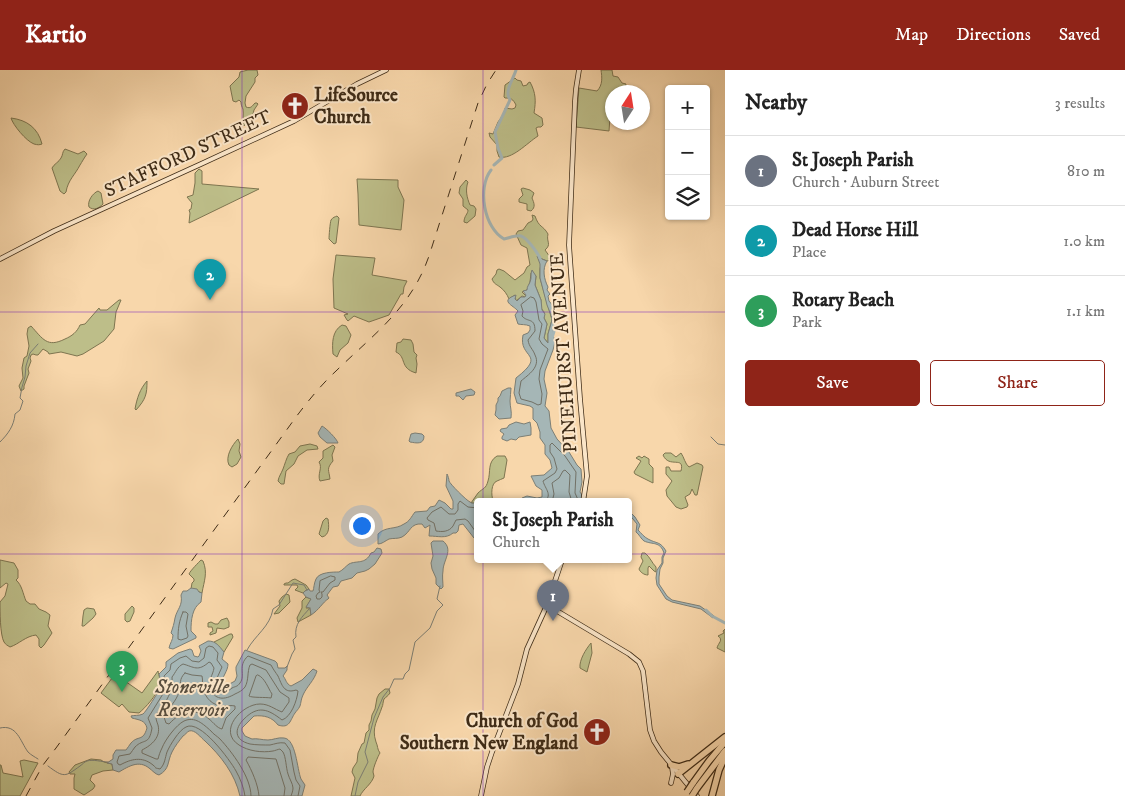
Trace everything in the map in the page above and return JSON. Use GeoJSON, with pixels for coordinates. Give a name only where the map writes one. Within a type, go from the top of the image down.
{"type":"FeatureCollection","features":[{"type":"Feature","properties":{"kind":"highway"},"geometry":{"type":"LineString","coordinates":[[678,774],[725,737]]}},
{"type":"Feature","properties":{"kind":"highway"},"geometry":{"type":"LineString","coordinates":[[695,786],[709,761],[725,742]]}},
{"type":"Feature","properties":{"kind":"highway"},"geometry":{"type":"LineString","coordinates":[[688,795],[725,751]]}},
{"type":"Feature","properties":{"kind":"highway"},"geometry":{"type":"LineString","coordinates":[[710,796],[725,757]]}},
{"type":"Feature","properties":{"kind":"highway"},"geometry":{"type":"LineString","coordinates":[[671,765],[682,767],[696,760]]}},
{"type":"Feature","properties":{"kind":"main road","name":"STAFFORD STREET"},"geometry":{"type":"LineString","coordinates":[[0,260],[56,230],[294,121],[357,84],[386,70]]}},
{"type":"Feature","properties":{"kind":"main road","name":"PINEHURST AVENUE"},"geometry":{"type":"LineString","coordinates":[[579,70],[572,106],[569,245],[587,481],[584,498]]}},
{"type":"Feature","properties":{"kind":"main road"},"geometry":{"type":"LineString","coordinates":[[481,796],[487,767],[518,684],[526,649],[547,606],[561,563]]}},
{"type":"Feature","properties":{"kind":"main road"},"geometry":{"type":"LineString","coordinates":[[547,606],[629,654],[639,662],[644,676],[650,733],[657,747],[697,796]]}},
{"type":"Feature","properties":{"kind":"main road"},"geometry":{"type":"LineString","coordinates":[[671,765],[673,774],[671,783]]}},
{"type":"Feature","properties":{"kind":"green space"},"geometry":{"type":"Polygon","coordinates":[[[257,70],[258,75],[246,96],[246,107],[250,107],[255,103],[258,104],[254,110],[251,122],[247,122],[244,126],[241,102],[239,100],[233,101],[230,86],[239,77],[240,72],[257,70]]]}},
{"type":"Feature","properties":{"kind":"green space"},"geometry":{"type":"Polygon","coordinates":[[[601,70],[612,70],[613,76],[618,77],[622,83],[626,84],[605,85],[605,130],[609,131],[576,127],[579,88],[597,91],[602,78],[601,70]]]}},
{"type":"Feature","properties":{"kind":"green space"},"geometry":{"type":"Polygon","coordinates":[[[515,78],[521,81],[523,86],[530,82],[535,97],[534,113],[542,118],[543,125],[536,128],[538,136],[519,150],[509,156],[499,157],[497,145],[489,133],[493,134],[505,112],[505,108],[515,108],[516,105],[513,100],[504,97],[505,85],[515,78]]]}},
{"type":"Feature","properties":{"kind":"green space"},"geometry":{"type":"Polygon","coordinates":[[[11,118],[27,123],[35,129],[42,144],[34,144],[27,140],[17,129],[11,118]]]}},
{"type":"Feature","properties":{"kind":"green space"},"geometry":{"type":"Polygon","coordinates":[[[65,149],[78,154],[84,151],[87,154],[64,194],[60,191],[52,168],[62,157],[65,149]]]}},
{"type":"Feature","properties":{"kind":"green space"},"geometry":{"type":"Polygon","coordinates":[[[199,169],[202,171],[202,184],[259,189],[189,223],[189,210],[192,203],[187,197],[193,195],[195,173],[199,169]]]}},
{"type":"Feature","properties":{"kind":"green space"},"geometry":{"type":"Polygon","coordinates":[[[357,179],[398,180],[398,187],[404,200],[401,230],[359,225],[357,179]]]}},
{"type":"Feature","properties":{"kind":"green space"},"geometry":{"type":"Polygon","coordinates":[[[466,180],[468,182],[467,197],[470,205],[476,209],[475,216],[467,223],[464,222],[468,210],[463,206],[463,199],[459,193],[460,187],[466,180]]]}},
{"type":"Feature","properties":{"kind":"green space"},"geometry":{"type":"Polygon","coordinates":[[[523,188],[534,193],[532,198],[534,206],[531,211],[527,210],[527,204],[519,202],[523,195],[521,189],[523,188]]]}},
{"type":"Feature","properties":{"kind":"green space"},"geometry":{"type":"Polygon","coordinates":[[[98,191],[101,193],[103,204],[93,209],[89,207],[90,200],[92,195],[98,191]]]}},
{"type":"Feature","properties":{"kind":"green space"},"geometry":{"type":"Polygon","coordinates":[[[532,215],[535,216],[538,223],[548,234],[548,244],[545,250],[550,260],[542,259],[540,278],[552,320],[548,334],[548,343],[544,338],[547,324],[535,285],[536,276],[531,273],[527,290],[522,292],[526,296],[522,296],[516,301],[515,295],[509,299],[492,279],[499,269],[515,280],[530,265],[527,248],[521,245],[516,234],[532,221],[532,215]]]}},
{"type":"Feature","properties":{"kind":"green space"},"geometry":{"type":"Polygon","coordinates":[[[337,216],[339,218],[336,243],[334,244],[329,239],[330,227],[331,220],[337,216]]]}},
{"type":"Feature","properties":{"kind":"green space"},"geometry":{"type":"Polygon","coordinates":[[[336,255],[375,258],[372,275],[407,281],[403,294],[401,294],[389,315],[369,322],[354,316],[348,321],[344,315],[348,314],[334,308],[333,279],[336,255]]]}},
{"type":"Feature","properties":{"kind":"green space"},"geometry":{"type":"Polygon","coordinates":[[[121,300],[116,312],[114,329],[104,341],[77,356],[61,352],[49,354],[43,349],[38,355],[31,355],[29,373],[24,389],[21,391],[19,386],[23,378],[22,368],[29,346],[28,328],[31,326],[46,341],[59,342],[74,334],[80,325],[85,324],[99,308],[100,310],[107,310],[121,300]]]}},
{"type":"Feature","properties":{"kind":"green space"},"geometry":{"type":"Polygon","coordinates":[[[342,325],[346,326],[351,335],[348,343],[340,350],[337,357],[333,354],[333,338],[336,331],[342,325]]]}},
{"type":"Feature","properties":{"kind":"green space"},"geometry":{"type":"Polygon","coordinates":[[[403,339],[411,340],[413,344],[414,352],[417,355],[416,373],[407,368],[396,352],[397,343],[403,339]]]}},
{"type":"Feature","properties":{"kind":"green space"},"geometry":{"type":"Polygon","coordinates":[[[147,381],[145,396],[136,410],[139,394],[147,381]]]}},
{"type":"Feature","properties":{"kind":"green space"},"geometry":{"type":"Polygon","coordinates":[[[238,439],[241,457],[237,464],[232,467],[228,462],[229,455],[231,448],[238,439]]]}},
{"type":"Feature","properties":{"kind":"green space"},"geometry":{"type":"Polygon","coordinates":[[[310,444],[317,446],[318,449],[307,450],[298,456],[294,464],[286,471],[284,484],[281,484],[278,479],[289,454],[295,452],[300,446],[310,444]]]}},
{"type":"Feature","properties":{"kind":"green space"},"geometry":{"type":"Polygon","coordinates":[[[333,445],[335,447],[332,455],[333,461],[328,470],[330,479],[320,481],[319,462],[323,458],[323,451],[333,445]]]}},
{"type":"Feature","properties":{"kind":"green space"},"geometry":{"type":"Polygon","coordinates":[[[671,453],[676,457],[681,453],[689,467],[697,463],[703,467],[697,495],[695,495],[692,489],[690,494],[685,497],[687,507],[681,509],[676,507],[667,496],[666,490],[672,481],[666,474],[666,467],[669,467],[671,471],[681,471],[682,466],[679,463],[666,459],[663,455],[671,453]]]}},
{"type":"Feature","properties":{"kind":"green space"},"geometry":{"type":"Polygon","coordinates":[[[505,456],[507,460],[504,478],[495,482],[492,492],[493,498],[474,498],[486,486],[494,458],[505,456]]]}},
{"type":"Feature","properties":{"kind":"green space"},"geometry":{"type":"Polygon","coordinates":[[[639,456],[649,459],[649,464],[653,468],[653,483],[635,474],[634,472],[641,461],[636,458],[639,456]]]}},
{"type":"Feature","properties":{"kind":"green space"},"geometry":{"type":"Polygon","coordinates":[[[326,518],[329,524],[328,530],[325,536],[322,537],[319,534],[323,521],[326,518]]]}},
{"type":"Feature","properties":{"kind":"green space"},"geometry":{"type":"Polygon","coordinates":[[[642,553],[645,553],[650,558],[656,567],[656,572],[649,566],[648,575],[640,571],[639,569],[643,561],[642,553]]]}},
{"type":"Feature","properties":{"kind":"green space"},"geometry":{"type":"Polygon","coordinates":[[[0,560],[14,563],[18,570],[18,578],[16,580],[21,587],[26,601],[30,604],[35,604],[39,609],[50,615],[48,626],[52,633],[41,648],[36,635],[10,647],[4,642],[1,629],[0,602],[5,596],[8,584],[6,583],[0,588],[0,560]]]}},
{"type":"Feature","properties":{"kind":"green space"},"geometry":{"type":"Polygon","coordinates":[[[201,560],[203,561],[205,573],[202,593],[191,589],[194,579],[189,574],[201,560]]]}},
{"type":"Feature","properties":{"kind":"green space"},"geometry":{"type":"Polygon","coordinates":[[[295,579],[306,585],[309,589],[303,593],[295,590],[298,587],[297,585],[284,585],[295,579]]]}},
{"type":"Feature","properties":{"kind":"green space"},"geometry":{"type":"Polygon","coordinates":[[[286,594],[289,595],[290,602],[279,613],[274,614],[280,606],[279,601],[286,594]]]}},
{"type":"Feature","properties":{"kind":"green space"},"geometry":{"type":"Polygon","coordinates":[[[306,597],[311,599],[306,608],[310,608],[311,615],[298,622],[297,618],[302,608],[302,601],[306,597]]]}},
{"type":"Feature","properties":{"kind":"green space"},"geometry":{"type":"Polygon","coordinates":[[[132,606],[134,612],[130,621],[127,622],[125,614],[132,606]]]}},
{"type":"Feature","properties":{"kind":"green space"},"geometry":{"type":"Polygon","coordinates":[[[87,608],[94,609],[96,614],[82,626],[84,610],[87,608]]]}},
{"type":"Feature","properties":{"kind":"green space"},"geometry":{"type":"Polygon","coordinates":[[[227,618],[229,627],[224,629],[217,628],[216,633],[210,635],[213,631],[212,627],[208,627],[208,623],[218,624],[221,620],[227,618]]]}},
{"type":"Feature","properties":{"kind":"green space"},"geometry":{"type":"Polygon","coordinates":[[[725,629],[725,652],[717,648],[721,640],[718,636],[724,633],[725,629]]]}},
{"type":"Feature","properties":{"kind":"green space"},"geometry":{"type":"Polygon","coordinates":[[[230,634],[233,637],[224,652],[214,642],[230,634]]]}},
{"type":"Feature","properties":{"kind":"green space"},"geometry":{"type":"Polygon","coordinates":[[[591,643],[592,653],[587,672],[580,668],[580,665],[583,655],[591,643]]]}},
{"type":"Feature","properties":{"kind":"green space"},"geometry":{"type":"Polygon","coordinates":[[[158,671],[160,683],[158,690],[139,713],[129,712],[122,704],[119,707],[101,693],[115,674],[142,693],[158,671]]]}},
{"type":"Feature","properties":{"kind":"green space"},"geometry":{"type":"Polygon","coordinates":[[[385,689],[389,689],[390,693],[384,699],[374,732],[380,753],[374,768],[374,776],[360,796],[351,796],[355,778],[352,772],[353,768],[357,762],[358,753],[364,743],[366,733],[369,730],[377,698],[385,689]]]}},
{"type":"Feature","properties":{"kind":"green space"},"geometry":{"type":"Polygon","coordinates":[[[91,759],[112,764],[113,770],[92,775],[90,780],[95,786],[84,795],[74,789],[75,774],[70,774],[69,772],[75,765],[91,759]]]}},
{"type":"Feature","properties":{"kind":"green space"},"geometry":{"type":"Polygon","coordinates":[[[20,761],[38,763],[20,796],[0,796],[0,765],[3,773],[23,777],[20,761]]]}},
{"type":"Feature","properties":{"kind":"water"},"geometry":{"type":"Polygon","coordinates":[[[537,256],[547,261],[544,271],[547,290],[550,294],[548,296],[549,301],[554,307],[553,335],[555,342],[545,371],[544,379],[547,393],[545,406],[549,411],[551,428],[557,439],[581,469],[582,482],[580,492],[582,498],[537,498],[542,497],[542,490],[536,486],[531,476],[544,475],[552,468],[550,460],[545,454],[545,445],[540,438],[537,423],[533,419],[533,408],[517,403],[514,393],[516,378],[530,364],[531,360],[523,343],[523,335],[528,333],[530,326],[518,324],[515,315],[518,311],[509,303],[508,299],[516,295],[515,299],[517,301],[521,297],[525,297],[526,295],[523,291],[527,290],[532,270],[536,276],[535,285],[541,300],[542,310],[545,314],[544,318],[547,324],[544,338],[548,343],[548,334],[552,320],[540,278],[540,264],[537,256]]]}},
{"type":"Feature","properties":{"kind":"water"},"geometry":{"type":"Polygon","coordinates":[[[511,388],[511,418],[499,419],[495,415],[498,398],[502,391],[511,388]]]}},
{"type":"Feature","properties":{"kind":"water"},"geometry":{"type":"Polygon","coordinates":[[[471,389],[475,392],[474,395],[466,396],[463,400],[456,396],[456,393],[471,389]]]}},
{"type":"Feature","properties":{"kind":"water"},"geometry":{"type":"Polygon","coordinates":[[[516,422],[524,424],[530,422],[531,435],[519,437],[516,440],[511,439],[507,441],[502,439],[504,434],[500,431],[501,429],[507,428],[516,422]]]}},
{"type":"Feature","properties":{"kind":"water"},"geometry":{"type":"Polygon","coordinates":[[[322,426],[338,443],[327,443],[320,437],[318,433],[322,426]]]}},
{"type":"Feature","properties":{"kind":"water"},"geometry":{"type":"Polygon","coordinates":[[[415,433],[424,436],[423,441],[415,443],[409,441],[411,434],[415,433]]]}},
{"type":"Feature","properties":{"kind":"water"},"geometry":{"type":"Polygon","coordinates":[[[447,474],[450,483],[471,503],[474,503],[474,538],[463,524],[459,525],[456,533],[442,537],[429,536],[430,525],[425,528],[422,524],[418,524],[413,526],[402,537],[389,539],[378,544],[378,534],[404,524],[415,512],[427,511],[430,507],[435,506],[439,500],[453,509],[453,501],[446,486],[447,474]]]}},
{"type":"Feature","properties":{"kind":"water"},"geometry":{"type":"Polygon","coordinates":[[[632,514],[640,525],[638,530],[647,538],[660,544],[666,551],[660,569],[659,584],[667,596],[672,600],[700,606],[714,616],[713,618],[701,609],[666,599],[657,585],[656,578],[664,553],[658,545],[644,541],[636,532],[637,524],[632,518],[632,514]]]}},
{"type":"Feature","properties":{"kind":"water"},"geometry":{"type":"Polygon","coordinates":[[[433,541],[443,541],[448,548],[443,567],[443,587],[441,589],[436,584],[431,563],[433,556],[431,543],[433,541]]]}},
{"type":"Feature","properties":{"kind":"water"},"geometry":{"type":"Polygon","coordinates":[[[377,548],[381,549],[382,553],[375,564],[365,571],[357,573],[352,578],[341,581],[338,586],[333,587],[327,595],[329,598],[311,615],[310,608],[306,607],[311,599],[303,593],[309,589],[313,591],[318,577],[326,573],[339,572],[349,564],[364,561],[377,548]]]}},
{"type":"Feature","properties":{"kind":"water"},"geometry":{"type":"Polygon","coordinates":[[[191,588],[197,589],[202,593],[201,602],[194,611],[192,619],[191,631],[196,638],[173,649],[169,648],[173,637],[171,633],[180,607],[181,595],[183,591],[191,588]]]}},
{"type":"Feature","properties":{"kind":"water","name":"Stoneville Reservoir"},"geometry":{"type":"Polygon","coordinates":[[[208,641],[215,643],[224,652],[222,659],[228,664],[221,684],[224,687],[235,681],[237,676],[236,667],[245,650],[275,661],[278,668],[285,668],[287,666],[283,676],[291,686],[302,680],[313,669],[317,671],[303,695],[299,707],[287,725],[278,725],[267,717],[254,716],[242,728],[245,736],[252,739],[284,738],[291,743],[301,779],[305,785],[302,796],[240,796],[235,780],[222,759],[196,732],[191,731],[188,731],[177,744],[172,752],[167,768],[159,775],[142,764],[130,766],[119,772],[113,770],[112,764],[107,763],[113,759],[116,750],[126,750],[130,744],[144,735],[147,728],[145,723],[131,716],[143,714],[152,702],[161,687],[159,674],[166,667],[166,662],[178,653],[190,649],[194,656],[198,657],[201,651],[199,646],[208,641]]]}},
{"type":"Feature","properties":{"kind":"waterway"},"geometry":{"type":"LineString","coordinates":[[494,165],[502,158],[495,132],[510,100],[508,89],[516,70]]}},
{"type":"Feature","properties":{"kind":"waterway"},"geometry":{"type":"LineString","coordinates":[[491,170],[484,187],[484,197],[487,217],[492,226],[497,234],[504,239],[517,236],[523,237],[540,258]]}},
{"type":"Feature","properties":{"kind":"waterway"},"geometry":{"type":"LineString","coordinates":[[552,338],[555,328],[554,320]]}},
{"type":"Feature","properties":{"kind":"waterway"},"geometry":{"type":"LineString","coordinates":[[0,442],[10,429],[15,414],[20,410],[23,401],[20,398],[26,366],[30,353],[38,344]]}},
{"type":"Feature","properties":{"kind":"waterway"},"geometry":{"type":"LineString","coordinates":[[711,437],[718,444],[725,445]]}},
{"type":"Feature","properties":{"kind":"waterway"},"geometry":{"type":"LineString","coordinates":[[247,650],[266,626],[273,609],[279,605],[293,583],[304,585],[307,590]]}},
{"type":"Feature","properties":{"kind":"waterway"},"geometry":{"type":"LineString","coordinates":[[355,796],[358,782],[368,762],[365,752],[374,718],[383,697],[394,679],[403,679],[409,670],[415,642],[430,628],[437,611],[443,605],[437,599],[440,586]]}},
{"type":"Feature","properties":{"kind":"waterway"},"geometry":{"type":"LineString","coordinates":[[287,667],[295,649],[293,640],[296,637],[297,624],[310,608]]}},
{"type":"Feature","properties":{"kind":"waterway"},"geometry":{"type":"LineString","coordinates":[[706,610],[712,616],[725,623]]}},
{"type":"Feature","properties":{"kind":"waterway"},"geometry":{"type":"LineString","coordinates":[[0,728],[6,727],[14,731],[28,752],[38,759]]}},
{"type":"Feature","properties":{"kind":"waterway"},"geometry":{"type":"LineString","coordinates":[[48,766],[64,775],[87,761],[108,762]]}},
{"type":"Feature","properties":{"kind":"railway"},"geometry":{"type":"LineString","coordinates":[[26,796],[43,765],[301,411],[330,376],[390,319],[412,291],[429,256],[478,103],[496,70]]}},
{"type":"Feature","properties":{"kind":"place","name":"LifeSource Church"},"geometry":{"type":"Point","coordinates":[295,106]}},
{"type":"Feature","properties":{"kind":"place","name":"Dead Horse Hill"},"geometry":{"type":"Point","coordinates":[210,300]}},
{"type":"Feature","properties":{"kind":"place","name":"St Joseph Parish"},"geometry":{"type":"Point","coordinates":[553,621]}},
{"type":"Feature","properties":{"kind":"place","name":"Rotary Beach"},"geometry":{"type":"Point","coordinates":[122,692]}},
{"type":"Feature","properties":{"kind":"place","name":"Church of God Southern New England"},"geometry":{"type":"Point","coordinates":[597,732]}}]}
